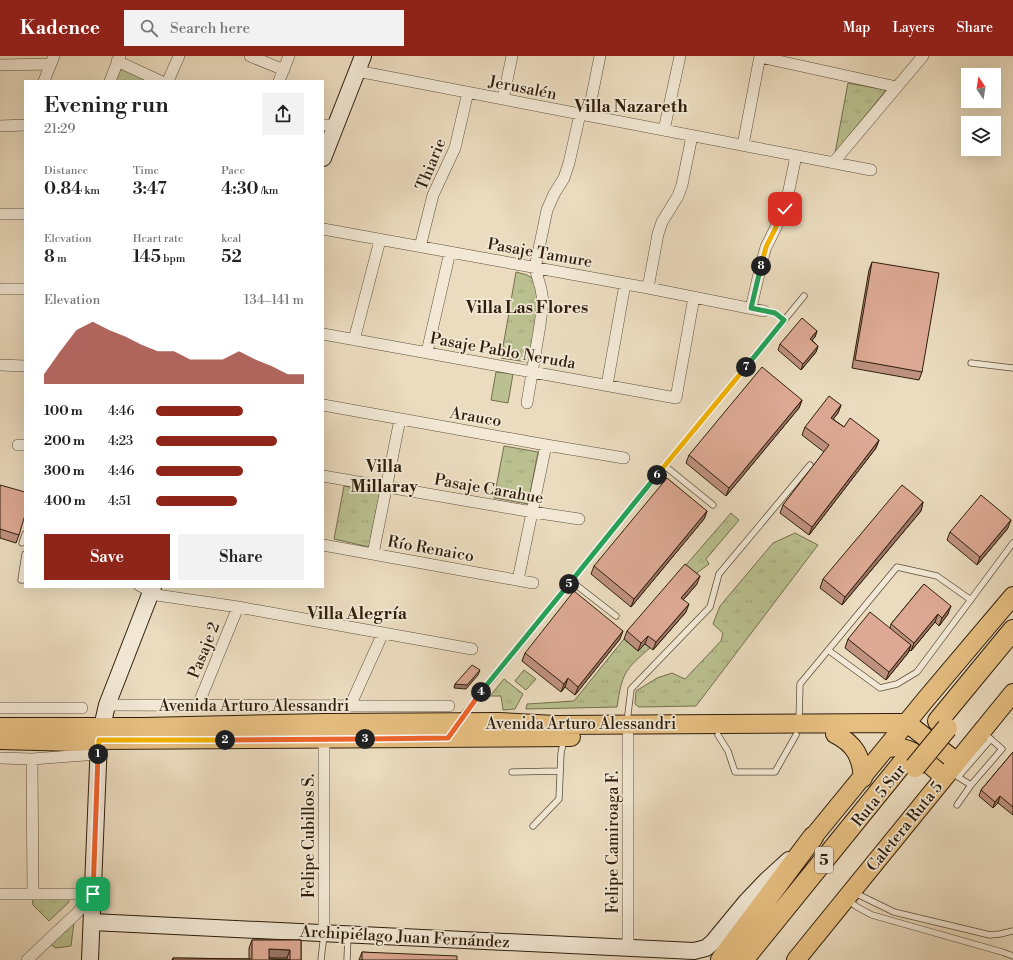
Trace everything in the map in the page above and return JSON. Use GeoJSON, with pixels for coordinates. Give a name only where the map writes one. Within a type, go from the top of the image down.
{"type":"FeatureCollection","features":[{"type":"Feature","properties":{"kind":"highway","name":"Ruta 5 Sur"},"geometry":{"type":"LineString","coordinates":[[743,960],[943,724],[1013,630]]}},
{"type":"Feature","properties":{"kind":"highway","name":"Ruta 5 Sur"},"geometry":{"type":"LineString","coordinates":[[943,724],[1013,648]]}},
{"type":"Feature","properties":{"kind":"highway","name":"Ruta 5 Sur"},"geometry":{"type":"LineString","coordinates":[[758,960],[910,764]]}},
{"type":"Feature","properties":{"kind":"highway"},"geometry":{"type":"LineString","coordinates":[[721,960],[813,837]]}},
{"type":"Feature","properties":{"kind":"main road"},"geometry":{"type":"LineString","coordinates":[[813,837],[1013,596]]}},
{"type":"Feature","properties":{"kind":"main road"},"geometry":{"type":"LineString","coordinates":[[863,722],[897,712],[926,699]]}},
{"type":"Feature","properties":{"kind":"main road","name":"Caletera Ruta 5"},"geometry":{"type":"LineString","coordinates":[[796,960],[848,895],[987,735],[1011,699]]}},
{"type":"Feature","properties":{"kind":"main road","name":"Avenida Arturo Alessandri"},"geometry":{"type":"LineString","coordinates":[[0,727],[100,740],[324,739],[453,730],[499,722],[718,735],[863,722],[903,728]]}},
{"type":"Feature","properties":{"kind":"main road","name":"Avenida Arturo Alessandri"},"geometry":{"type":"LineString","coordinates":[[0,740],[76,742],[100,740],[453,730],[564,737],[628,730],[798,729],[835,734],[903,728]]}},
{"type":"Feature","properties":{"kind":"main road"},"geometry":{"type":"LineString","coordinates":[[903,728],[956,770]]}},
{"type":"Feature","properties":{"kind":"main road"},"geometry":{"type":"LineString","coordinates":[[835,734],[843,738],[857,752],[860,759],[863,778]]}},
{"type":"Feature","properties":{"kind":"main road"},"geometry":{"type":"LineString","coordinates":[[886,749],[898,747],[908,749],[956,770]]}},
{"type":"Feature","properties":{"kind":"street"},"geometry":{"type":"LineString","coordinates":[[168,80],[179,56]]}},
{"type":"Feature","properties":{"kind":"street"},"geometry":{"type":"LineString","coordinates":[[250,56],[284,70]]}},
{"type":"Feature","properties":{"kind":"street"},"geometry":{"type":"LineString","coordinates":[[279,80],[289,56]]}},
{"type":"Feature","properties":{"kind":"street"},"geometry":{"type":"LineString","coordinates":[[503,99],[512,56]]}},
{"type":"Feature","properties":{"kind":"street"},"geometry":{"type":"LineString","coordinates":[[526,403],[543,300],[535,268],[547,210],[554,194],[564,178],[584,115],[600,56]]}},
{"type":"Feature","properties":{"kind":"street"},"geometry":{"type":"LineString","coordinates":[[664,130],[680,56]]}},
{"type":"Feature","properties":{"kind":"street"},"geometry":{"type":"LineString","coordinates":[[833,163],[923,56]]}},
{"type":"Feature","properties":{"kind":"street"},"geometry":{"type":"LineString","coordinates":[[743,146],[760,57],[897,87]]}},
{"type":"Feature","properties":{"kind":"street"},"geometry":{"type":"LineString","coordinates":[[110,80],[119,59],[158,80]]}},
{"type":"Feature","properties":{"kind":"street"},"geometry":{"type":"LineString","coordinates":[[0,65],[52,60],[44,80]]}},
{"type":"Feature","properties":{"kind":"street"},"geometry":{"type":"LineString","coordinates":[[324,152],[329,125],[360,63]]}},
{"type":"Feature","properties":{"kind":"street","name":"Jerusalén"},"geometry":{"type":"LineString","coordinates":[[360,63],[468,92],[871,170]]}},
{"type":"Feature","properties":{"kind":"street","name":"Thiarie"},"geometry":{"type":"LineString","coordinates":[[420,247],[434,192],[455,148],[468,92]]}},
{"type":"Feature","properties":{"kind":"street"},"geometry":{"type":"LineString","coordinates":[[0,126],[24,126]]}},
{"type":"Feature","properties":{"kind":"street"},"geometry":{"type":"LineString","coordinates":[[648,288],[658,234],[662,222],[678,196],[682,185],[692,136]]}},
{"type":"Feature","properties":{"kind":"street"},"geometry":{"type":"LineString","coordinates":[[751,308],[764,254],[785,209],[796,156]]}},
{"type":"Feature","properties":{"kind":"street"},"geometry":{"type":"LineString","coordinates":[[0,214],[24,214]]}},
{"type":"Feature","properties":{"kind":"street","name":"Pasaje Tamure"},"geometry":{"type":"LineString","coordinates":[[324,229],[648,288],[764,311]]}},
{"type":"Feature","properties":{"kind":"street"},"geometry":{"type":"LineString","coordinates":[[354,340],[380,240]]}},
{"type":"Feature","properties":{"kind":"street"},"geometry":{"type":"LineString","coordinates":[[427,352],[450,252]]}},
{"type":"Feature","properties":{"kind":"street"},"geometry":{"type":"LineString","coordinates":[[607,385],[625,284]]}},
{"type":"Feature","properties":{"kind":"street"},"geometry":{"type":"LineString","coordinates":[[0,289],[24,289]]}},
{"type":"Feature","properties":{"kind":"street","name":"Pasaje Pablo Neruda"},"geometry":{"type":"LineString","coordinates":[[324,334],[676,398],[694,297]]}},
{"type":"Feature","properties":{"kind":"street"},"geometry":{"type":"LineString","coordinates":[[0,365],[24,366]]}},
{"type":"Feature","properties":{"kind":"street","name":"Arauco"},"geometry":{"type":"LineString","coordinates":[[324,405],[624,458]]}},
{"type":"Feature","properties":{"kind":"street"},"geometry":{"type":"LineString","coordinates":[[373,554],[400,419]]}},
{"type":"Feature","properties":{"kind":"street"},"geometry":{"type":"LineString","coordinates":[[518,580],[546,445]]}},
{"type":"Feature","properties":{"kind":"street","name":"Pasaje Carahue"},"geometry":{"type":"LineString","coordinates":[[324,476],[579,519]]}},
{"type":"Feature","properties":{"kind":"street","name":"Río Renaico"},"geometry":{"type":"LineString","coordinates":[[324,544],[533,583]]}},
{"type":"Feature","properties":{"kind":"street"},"geometry":{"type":"LineString","coordinates":[[90,960],[100,740],[106,705],[147,589],[238,607],[472,648]]}},
{"type":"Feature","properties":{"kind":"street","name":"Pasaje 2"},"geometry":{"type":"LineString","coordinates":[[198,705],[238,607]]}},
{"type":"Feature","properties":{"kind":"street"},"geometry":{"type":"LineString","coordinates":[[350,706],[383,632]]}},
{"type":"Feature","properties":{"kind":"street","name":"Avenida Arturo Alessandri"},"geometry":{"type":"LineString","coordinates":[[106,705],[448,706]]}},
{"type":"Feature","properties":{"kind":"street"},"geometry":{"type":"LineString","coordinates":[[0,708],[82,708]]}},
{"type":"Feature","properties":{"kind":"street","name":"Felipe Camiroaga F."},"geometry":{"type":"LineString","coordinates":[[628,730],[628,947]]}},
{"type":"Feature","properties":{"kind":"street","name":"Felipe Cubillos S."},"geometry":{"type":"LineString","coordinates":[[324,739],[324,932]]}},
{"type":"Feature","properties":{"kind":"street","name":"Avenida Arturo Alessandri"},"geometry":{"type":"LineString","coordinates":[[0,758],[32,759],[100,740]]}},
{"type":"Feature","properties":{"kind":"street"},"geometry":{"type":"LineString","coordinates":[[32,759],[33,894]]}},
{"type":"Feature","properties":{"kind":"street","name":"Archipiélago Juan Fernández"},"geometry":{"type":"LineString","coordinates":[[92,922],[694,950],[706,948],[713,942],[746,902],[766,881],[813,837]]}},
{"type":"Feature","properties":{"kind":"street"},"geometry":{"type":"LineString","coordinates":[[0,894],[93,894]]}},
{"type":"Feature","properties":{"kind":"street"},"geometry":{"type":"LineString","coordinates":[[27,960],[78,912],[93,894]]}},
{"type":"Feature","properties":{"kind":"lane"},"geometry":{"type":"LineString","coordinates":[[453,730],[571,581],[804,296]]}},
{"type":"Feature","properties":{"kind":"lane"},"geometry":{"type":"LineString","coordinates":[[764,311],[775,313],[784,320]]}},
{"type":"Feature","properties":{"kind":"lane"},"geometry":{"type":"LineString","coordinates":[[971,363],[1013,368]]}},
{"type":"Feature","properties":{"kind":"lane"},"geometry":{"type":"LineString","coordinates":[[628,730],[631,689],[710,607],[719,574],[810,465]]}},
{"type":"Feature","properties":{"kind":"lane"},"geometry":{"type":"LineString","coordinates":[[665,466],[713,505]]}},
{"type":"Feature","properties":{"kind":"lane"},"geometry":{"type":"LineString","coordinates":[[22,543],[24,537]]}},
{"type":"Feature","properties":{"kind":"lane"},"geometry":{"type":"LineString","coordinates":[[828,650],[880,688],[897,684],[917,672],[1013,543]]}},
{"type":"Feature","properties":{"kind":"lane"},"geometry":{"type":"LineString","coordinates":[[24,560],[21,580],[24,580]]}},
{"type":"Feature","properties":{"kind":"lane"},"geometry":{"type":"LineString","coordinates":[[718,735],[728,751],[735,772],[775,772],[798,729],[800,684],[897,567],[937,576],[971,600]]}},
{"type":"Feature","properties":{"kind":"lane"},"geometry":{"type":"LineString","coordinates":[[571,581],[616,616]]}},
{"type":"Feature","properties":{"kind":"lane"},"geometry":{"type":"LineString","coordinates":[[957,805],[971,785],[1002,749],[987,735]]}},
{"type":"Feature","properties":{"kind":"lane"},"geometry":{"type":"LineString","coordinates":[[534,826],[559,799],[561,752],[564,737]]}},
{"type":"Feature","properties":{"kind":"lane"},"geometry":{"type":"LineString","coordinates":[[956,770],[971,785]]}},
{"type":"Feature","properties":{"kind":"lane"},"geometry":{"type":"LineString","coordinates":[[512,772],[560,771]]}},
{"type":"Feature","properties":{"kind":"lane"},"geometry":{"type":"LineString","coordinates":[[848,895],[894,912],[990,935],[1013,930]]}},
{"type":"Feature","properties":{"kind":"lane"},"geometry":{"type":"LineString","coordinates":[[848,895],[857,907],[872,915],[1013,956]]}},
{"type":"Feature","properties":{"kind":"lane"},"geometry":{"type":"LineString","coordinates":[[322,960],[324,932]]}},
{"type":"Feature","properties":{"kind":"lane"},"geometry":{"type":"LineString","coordinates":[[348,934],[348,960]]}},
{"type":"Feature","properties":{"kind":"green space"},"geometry":{"type":"Polygon","coordinates":[[[121,68],[149,80],[115,80],[121,68]]]}},
{"type":"Feature","properties":{"kind":"green space"},"geometry":{"type":"Polygon","coordinates":[[[848,83],[886,90],[835,153],[848,83]]]}},
{"type":"Feature","properties":{"kind":"green space"},"geometry":{"type":"Polygon","coordinates":[[[516,272],[527,275],[537,281],[541,296],[534,363],[501,358],[516,272]]]}},
{"type":"Feature","properties":{"kind":"green space"},"geometry":{"type":"Polygon","coordinates":[[[496,372],[513,374],[508,403],[491,400],[496,372]]]}},
{"type":"Feature","properties":{"kind":"green space"},"geometry":{"type":"Polygon","coordinates":[[[504,446],[538,452],[528,504],[494,498],[504,446]]]}},
{"type":"Feature","properties":{"kind":"green space"},"geometry":{"type":"Polygon","coordinates":[[[344,486],[380,492],[369,547],[334,539],[344,486]]]}},
{"type":"Feature","properties":{"kind":"green space"},"geometry":{"type":"Polygon","coordinates":[[[731,513],[739,520],[706,559],[709,564],[694,575],[686,565],[731,513]]]}},
{"type":"Feature","properties":{"kind":"green space"},"geometry":{"type":"Polygon","coordinates":[[[795,533],[818,545],[696,706],[639,707],[635,704],[636,691],[657,678],[672,673],[685,679],[721,641],[723,633],[713,624],[720,606],[773,543],[795,533]]]}},
{"type":"Feature","properties":{"kind":"green space"},"geometry":{"type":"Polygon","coordinates":[[[624,639],[638,651],[645,644],[650,648],[629,668],[626,673],[621,687],[617,707],[526,709],[527,704],[574,701],[624,639]]]}},
{"type":"Feature","properties":{"kind":"green space"},"geometry":{"type":"Polygon","coordinates":[[[524,670],[536,679],[526,690],[515,681],[524,670]]]}},
{"type":"Feature","properties":{"kind":"green space"},"geometry":{"type":"Polygon","coordinates":[[[504,679],[523,694],[515,709],[503,710],[501,696],[490,696],[504,679]]]}},
{"type":"Feature","properties":{"kind":"green space"},"geometry":{"type":"Polygon","coordinates":[[[32,896],[69,897],[69,902],[49,921],[33,905],[32,896]]]}},
{"type":"Feature","properties":{"kind":"green space"},"geometry":{"type":"Polygon","coordinates":[[[74,922],[71,946],[56,948],[48,943],[74,922]]]}},
{"type":"Feature","properties":{"kind":"building"},"geometry":{"type":"Polygon","coordinates":[[[872,262],[939,273],[922,372],[855,360],[872,262]]]}},
{"type":"Feature","properties":{"kind":"building"},"geometry":{"type":"Polygon","coordinates":[[[802,318],[817,331],[810,339],[818,346],[803,364],[780,344],[802,318]]]}},
{"type":"Feature","properties":{"kind":"building"},"geometry":{"type":"Polygon","coordinates":[[[762,367],[802,400],[729,488],[689,455],[762,367]]]}},
{"type":"Feature","properties":{"kind":"building"},"geometry":{"type":"Polygon","coordinates":[[[829,396],[841,405],[831,418],[844,427],[850,418],[879,440],[812,527],[783,505],[829,445],[805,427],[829,396]]]}},
{"type":"Feature","properties":{"kind":"building"},"geometry":{"type":"Polygon","coordinates":[[[667,478],[707,511],[634,599],[594,566],[667,478]]]}},
{"type":"Feature","properties":{"kind":"building"},"geometry":{"type":"Polygon","coordinates":[[[0,485],[24,492],[24,518],[19,535],[0,529],[0,485]]]}},
{"type":"Feature","properties":{"kind":"building"},"geometry":{"type":"Polygon","coordinates":[[[902,485],[923,502],[845,597],[823,579],[902,485]]]}},
{"type":"Feature","properties":{"kind":"building"},"geometry":{"type":"Polygon","coordinates":[[[981,495],[1011,520],[980,557],[950,532],[981,495]]]}},
{"type":"Feature","properties":{"kind":"building"},"geometry":{"type":"Polygon","coordinates":[[[685,564],[700,576],[681,598],[689,604],[656,642],[648,636],[641,643],[627,631],[685,564]]]}},
{"type":"Feature","properties":{"kind":"building"},"geometry":{"type":"Polygon","coordinates":[[[924,584],[951,606],[942,618],[938,614],[914,643],[891,624],[924,584]]]}},
{"type":"Feature","properties":{"kind":"building"},"geometry":{"type":"Polygon","coordinates":[[[574,591],[623,631],[578,687],[568,678],[564,684],[525,653],[574,591]]]}},
{"type":"Feature","properties":{"kind":"building"},"geometry":{"type":"Polygon","coordinates":[[[870,612],[911,645],[889,672],[848,639],[870,612]]]}},
{"type":"Feature","properties":{"kind":"building"},"geometry":{"type":"Polygon","coordinates":[[[472,665],[480,670],[467,685],[455,684],[472,665]]]}},
{"type":"Feature","properties":{"kind":"building"},"geometry":{"type":"Polygon","coordinates":[[[1013,752],[1013,807],[1000,796],[995,802],[981,790],[1013,752]]]}},
{"type":"Feature","properties":{"kind":"building"},"geometry":{"type":"Polygon","coordinates":[[[252,940],[301,940],[301,960],[290,960],[173,960],[173,958],[252,959],[252,940]],[[269,949],[269,959],[290,960],[290,950],[269,949]]]}},
{"type":"Feature","properties":{"kind":"building"},"geometry":{"type":"Polygon","coordinates":[[[362,952],[457,956],[457,960],[362,960],[362,952]]]}},
{"type":"Feature","properties":{"kind":"district","name":"Villa Nazareth"},"geometry":{"type":"Point","coordinates":[631,106]}},
{"type":"Feature","properties":{"kind":"district","name":"Villa Las Flores"},"geometry":{"type":"Point","coordinates":[527,307]}},
{"type":"Feature","properties":{"kind":"district","name":"Villa Millaray"},"geometry":{"type":"Point","coordinates":[384,476]}},
{"type":"Feature","properties":{"kind":"district","name":"Villa Alegría"},"geometry":{"type":"Point","coordinates":[357,613]}},
{"type":"Feature","properties":{"kind":"route"},"geometry":{"type":"LineString","coordinates":[[93,894],[99,740],[349,740],[448,738],[481,693],[784,320],[775,313],[751,308],[766,247],[785,209]]}}]}
